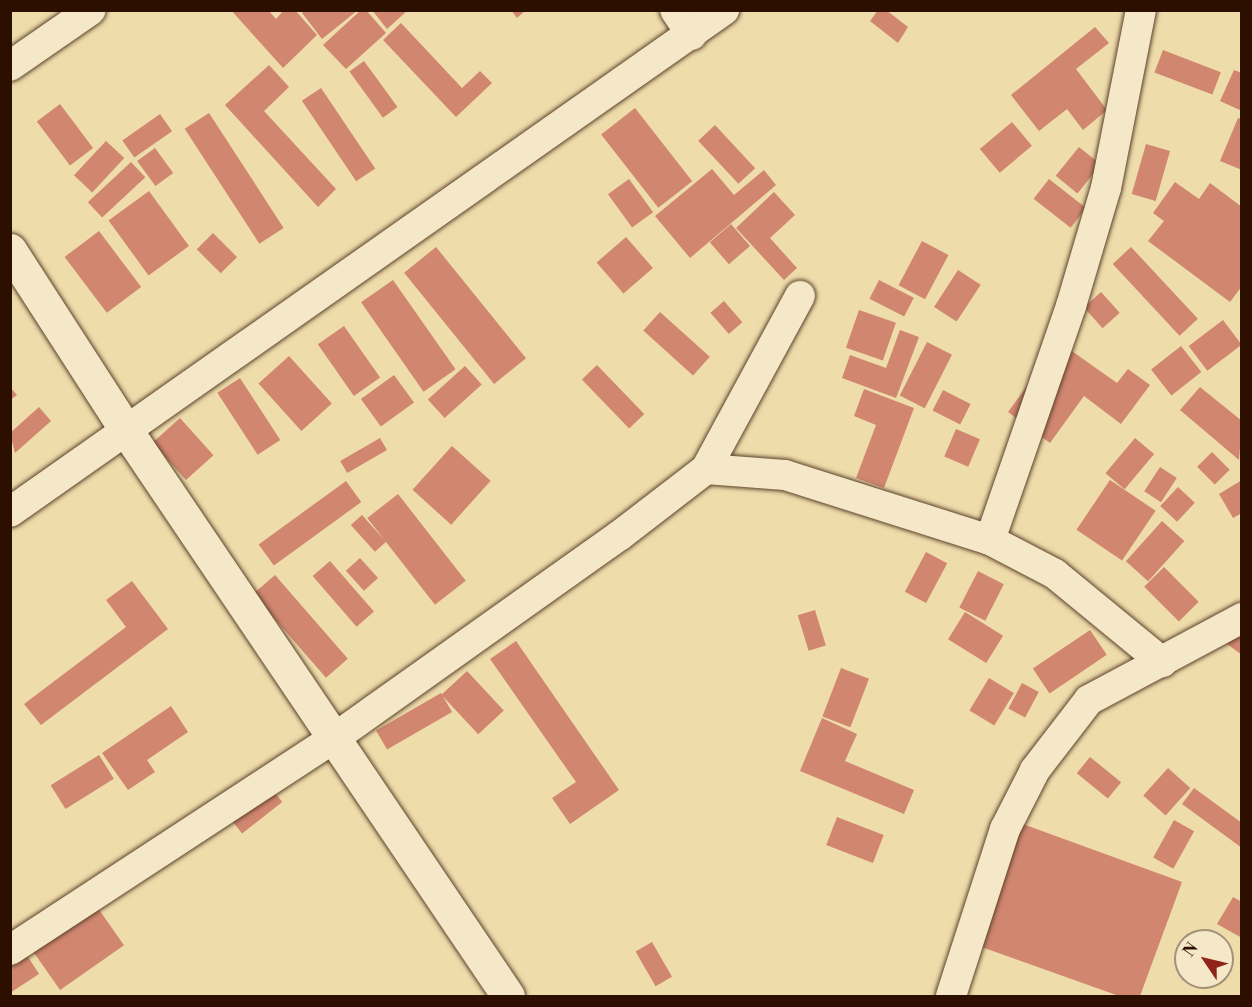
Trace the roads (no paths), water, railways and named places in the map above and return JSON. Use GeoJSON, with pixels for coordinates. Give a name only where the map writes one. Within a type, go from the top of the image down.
{"type":"FeatureCollection","features":[{"type":"Feature","properties":{"kind":"street"},"geometry":{"type":"LineString","coordinates":[[10,66],[92,10]]}},
{"type":"Feature","properties":{"kind":"street"},"geometry":{"type":"LineString","coordinates":[[675,10],[692,35]]}},
{"type":"Feature","properties":{"kind":"street"},"geometry":{"type":"LineString","coordinates":[[10,512],[129,433],[692,35],[724,10]]}},
{"type":"Feature","properties":{"kind":"street"},"geometry":{"type":"LineString","coordinates":[[990,540],[1071,306],[1106,188],[1141,10]]}},
{"type":"Feature","properties":{"kind":"street"},"geometry":{"type":"LineString","coordinates":[[10,249],[129,433],[508,996]]}},
{"type":"Feature","properties":{"kind":"street"},"geometry":{"type":"LineString","coordinates":[[10,950],[333,739],[619,536],[706,470],[800,296]]}},
{"type":"Feature","properties":{"kind":"street"},"geometry":{"type":"LineString","coordinates":[[706,470],[784,474],[990,540],[1055,574],[1162,662]]}},
{"type":"Feature","properties":{"kind":"street"},"geometry":{"type":"LineString","coordinates":[[951,996],[1005,829],[1035,770],[1089,700],[1242,618]]}}]}
